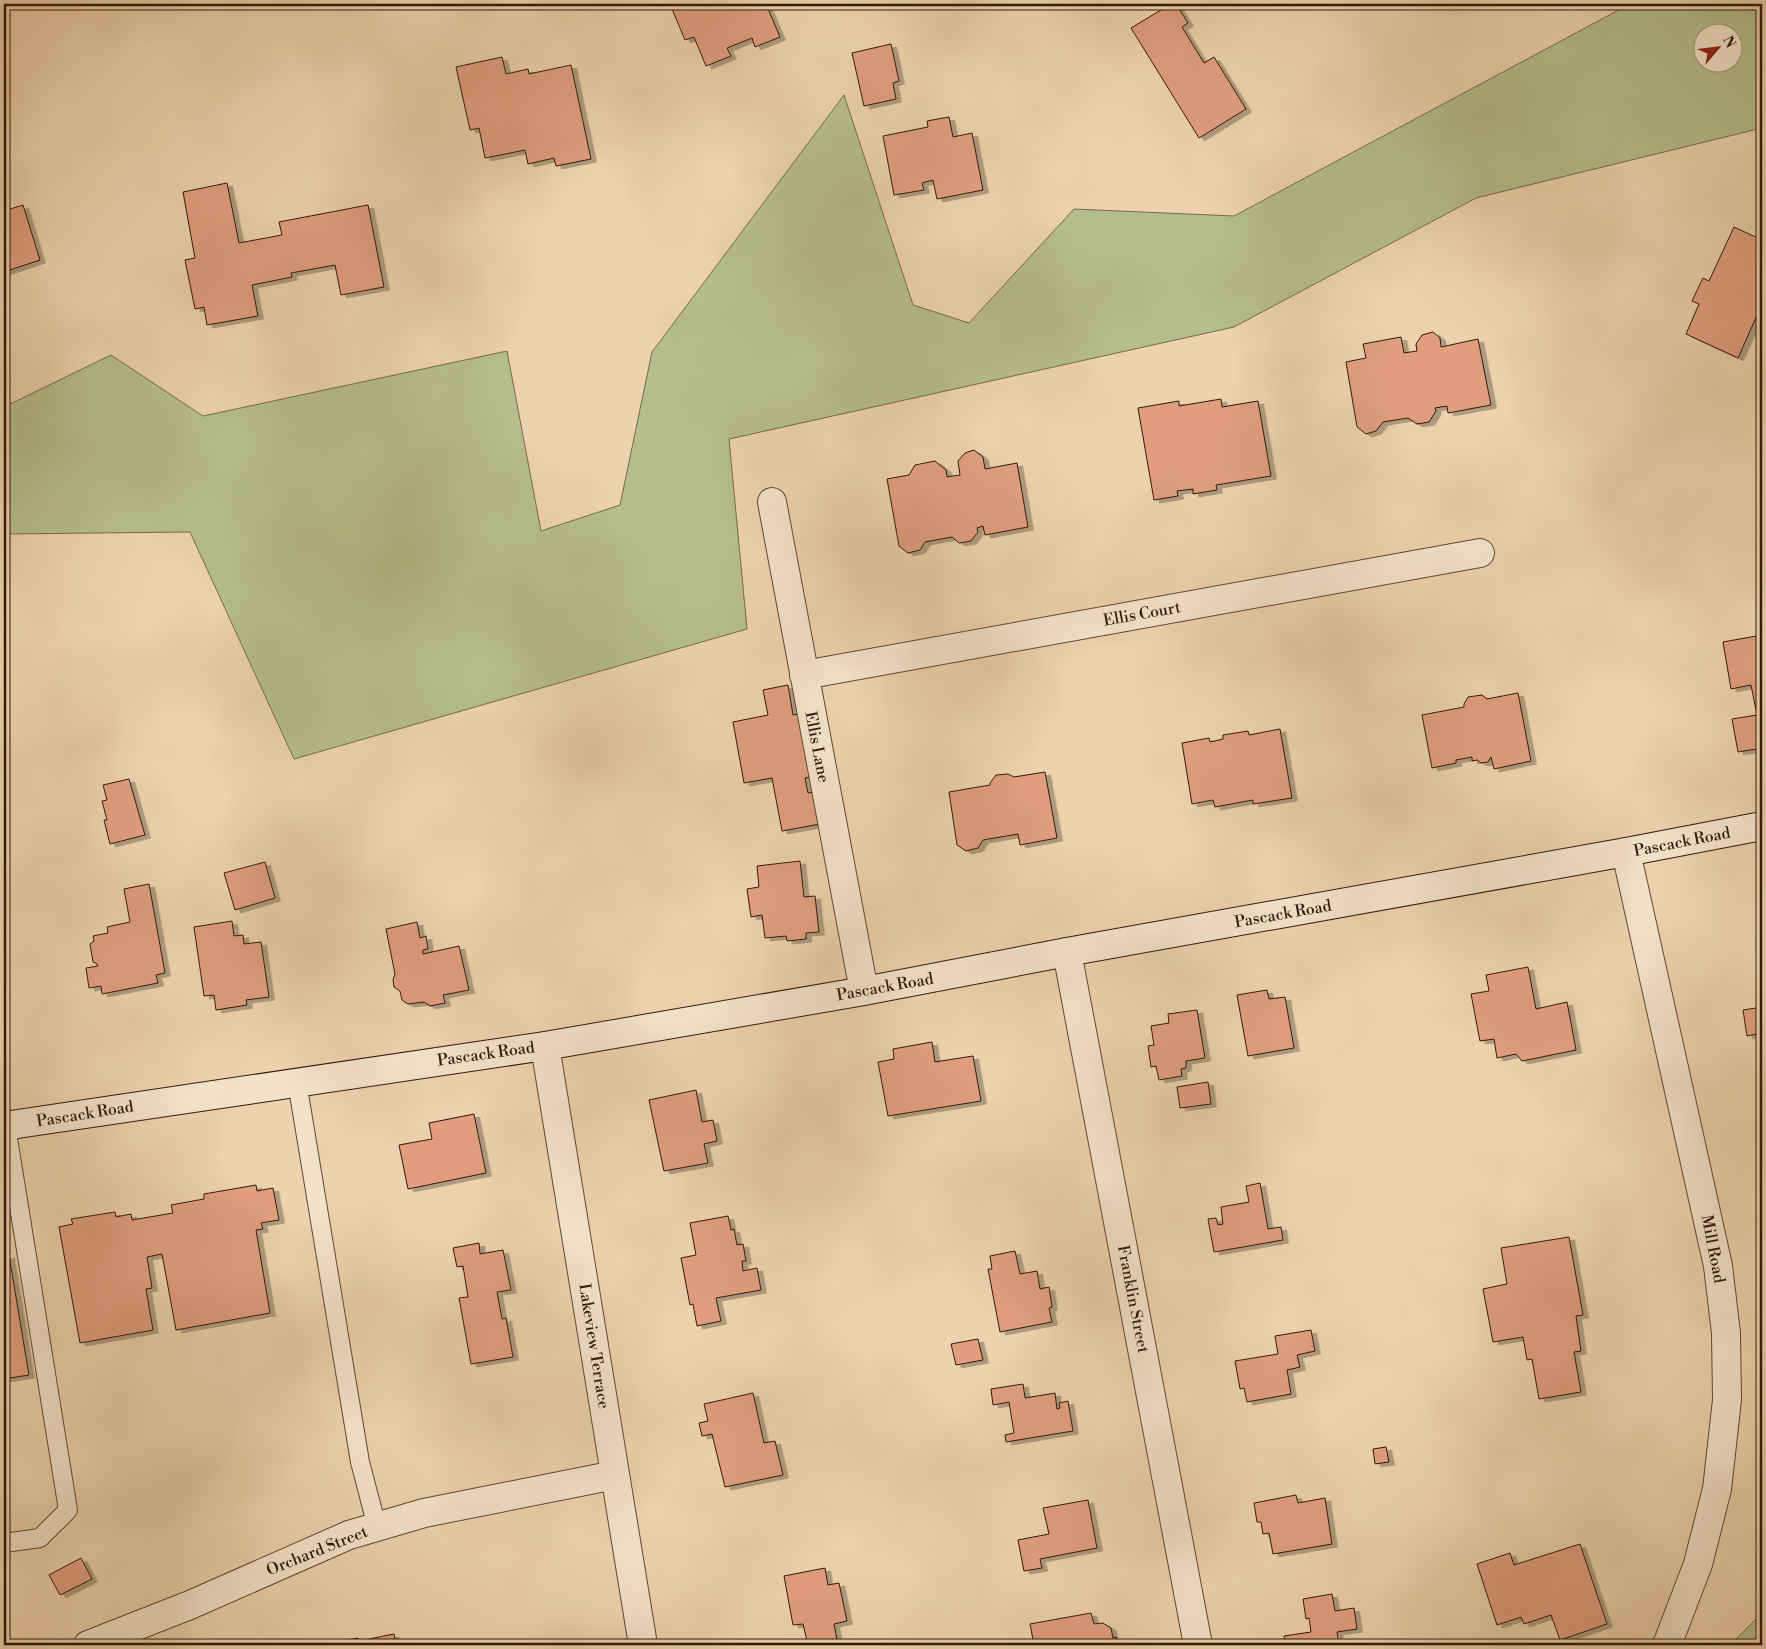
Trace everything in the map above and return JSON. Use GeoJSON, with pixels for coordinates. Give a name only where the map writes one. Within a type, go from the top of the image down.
{"type":"FeatureCollection","features":[{"type":"Feature","properties":{"kind":"street","name":"Ellis Lane"},"geometry":{"type":"LineString","coordinates":[[772,502],[864,991]]}},
{"type":"Feature","properties":{"kind":"street","name":"Ellis Court"},"geometry":{"type":"LineString","coordinates":[[804,675],[1480,553]]}},
{"type":"Feature","properties":{"kind":"street","name":"Pascack Road"},"geometry":{"type":"LineString","coordinates":[[5,1126],[545,1046],[864,991],[1067,952],[1762,826]]}},
{"type":"Feature","properties":{"kind":"street","name":"Mill Road"},"geometry":{"type":"LineString","coordinates":[[1626,852],[1718,1266],[1726,1332],[1727,1400],[1717,1489],[1698,1564],[1667,1645]]}},
{"type":"Feature","properties":{"kind":"street","name":"Franklin Street"},"geometry":{"type":"LineString","coordinates":[[1067,952],[1198,1645]]}},
{"type":"Feature","properties":{"kind":"street","name":"Lakeview Terrace"},"geometry":{"type":"LineString","coordinates":[[545,1046],[643,1645]]}},
{"type":"Feature","properties":{"kind":"street","name":"Orchard Street"},"geometry":{"type":"LineString","coordinates":[[88,1645],[190,1606],[349,1535],[424,1513],[614,1474]]}},
{"type":"Feature","properties":{"kind":"lane"},"geometry":{"type":"LineString","coordinates":[[297,1082],[360,1462],[377,1527]]}},
{"type":"Feature","properties":{"kind":"lane"},"geometry":{"type":"LineString","coordinates":[[4,1544],[40,1538],[68,1510],[5,1126]]}},
{"type":"Feature","properties":{"kind":"green space"},"geometry":{"type":"Polygon","coordinates":[[[1630,4],[1762,4],[1762,128],[1476,198],[1234,327],[729,439],[747,629],[294,759],[190,532],[4,534],[4,407],[111,355],[203,416],[507,351],[541,531],[620,505],[652,352],[844,95],[913,305],[969,323],[1074,209],[1234,216],[1630,4]]]}},
{"type":"Feature","properties":{"kind":"green space"},"geometry":{"type":"Polygon","coordinates":[[[1762,1613],[1762,1645],[1730,1645],[1762,1613]]]}},
{"type":"Feature","properties":{"kind":"building"},"geometry":{"type":"Polygon","coordinates":[[[670,4],[766,4],[780,37],[755,47],[752,38],[727,48],[731,56],[706,66],[694,37],[685,40],[670,4]]]}},
{"type":"Feature","properties":{"kind":"building"},"geometry":{"type":"Polygon","coordinates":[[[1171,4],[1176,4],[1188,23],[1182,27],[1204,63],[1214,57],[1246,109],[1199,138],[1131,28],[1171,4]]]}},
{"type":"Feature","properties":{"kind":"building"},"geometry":{"type":"Polygon","coordinates":[[[891,44],[899,81],[893,83],[896,99],[864,106],[852,53],[891,44]]]}},
{"type":"Feature","properties":{"kind":"building"},"geometry":{"type":"Polygon","coordinates":[[[502,57],[506,74],[528,69],[529,74],[571,65],[591,159],[556,166],[554,158],[528,164],[525,150],[485,158],[479,128],[470,130],[456,67],[502,57]]]}},
{"type":"Feature","properties":{"kind":"building"},"geometry":{"type":"Polygon","coordinates":[[[949,117],[953,137],[972,133],[983,190],[937,199],[933,180],[922,183],[924,190],[894,195],[883,136],[928,127],[927,121],[949,117]]]}},
{"type":"Feature","properties":{"kind":"building"},"geometry":{"type":"Polygon","coordinates":[[[227,183],[239,243],[282,235],[279,222],[368,205],[384,287],[341,295],[335,265],[291,273],[292,277],[252,285],[258,316],[207,325],[204,307],[195,309],[185,260],[195,258],[183,192],[227,183]]]}},
{"type":"Feature","properties":{"kind":"building"},"geometry":{"type":"Polygon","coordinates":[[[23,205],[40,260],[4,272],[4,211],[23,205]]]}},
{"type":"Feature","properties":{"kind":"building"},"geometry":{"type":"Polygon","coordinates":[[[1734,227],[1762,240],[1762,304],[1738,358],[1686,334],[1699,304],[1692,301],[1703,278],[1709,281],[1734,227]]]}},
{"type":"Feature","properties":{"kind":"building"},"geometry":{"type":"Polygon","coordinates":[[[1433,332],[1440,338],[1441,347],[1478,339],[1491,405],[1448,413],[1447,406],[1435,408],[1436,411],[1429,422],[1417,424],[1408,418],[1383,422],[1376,431],[1366,434],[1357,427],[1346,362],[1366,358],[1363,344],[1401,337],[1404,353],[1417,351],[1416,344],[1422,335],[1433,332]]]}},
{"type":"Feature","properties":{"kind":"building"},"geometry":{"type":"Polygon","coordinates":[[[1221,399],[1222,407],[1258,401],[1271,476],[1216,485],[1217,490],[1193,494],[1193,489],[1177,491],[1178,496],[1154,500],[1138,408],[1179,401],[1179,406],[1221,399]]]}},
{"type":"Feature","properties":{"kind":"building"},"geometry":{"type":"Polygon","coordinates":[[[974,450],[983,457],[985,469],[1017,463],[1028,527],[985,535],[983,526],[977,528],[978,532],[971,541],[959,543],[952,537],[925,542],[920,550],[908,553],[899,546],[887,479],[909,475],[915,465],[935,461],[946,470],[947,477],[960,475],[958,461],[965,453],[974,450]]]}},
{"type":"Feature","properties":{"kind":"building"},"geometry":{"type":"Polygon","coordinates":[[[1762,635],[1762,748],[1738,752],[1732,719],[1757,715],[1751,685],[1731,689],[1723,642],[1762,635]]]}},
{"type":"Feature","properties":{"kind":"building"},"geometry":{"type":"Polygon","coordinates":[[[788,685],[793,715],[798,714],[811,777],[805,778],[808,793],[814,792],[820,824],[782,831],[772,778],[744,783],[733,722],[768,715],[763,690],[788,685]]]}},
{"type":"Feature","properties":{"kind":"building"},"geometry":{"type":"Polygon","coordinates":[[[1518,693],[1531,761],[1494,769],[1491,757],[1488,762],[1481,763],[1477,760],[1472,761],[1472,757],[1456,760],[1456,763],[1432,768],[1422,715],[1464,707],[1468,697],[1482,695],[1487,699],[1518,693]]]}},
{"type":"Feature","properties":{"kind":"building"},"geometry":{"type":"Polygon","coordinates":[[[1280,729],[1292,798],[1253,804],[1253,800],[1215,807],[1213,800],[1192,804],[1182,743],[1209,738],[1210,742],[1223,739],[1223,735],[1248,731],[1249,735],[1280,729]]]}},
{"type":"Feature","properties":{"kind":"building"},"geometry":{"type":"Polygon","coordinates":[[[1045,772],[1057,838],[1020,845],[1018,834],[983,840],[978,848],[966,851],[957,845],[949,792],[990,785],[996,775],[1008,774],[1014,777],[1045,772]]]}},
{"type":"Feature","properties":{"kind":"building"},"geometry":{"type":"Polygon","coordinates":[[[129,779],[145,835],[110,844],[104,820],[107,820],[102,801],[107,800],[103,785],[129,779]]]}},
{"type":"Feature","properties":{"kind":"building"},"geometry":{"type":"Polygon","coordinates":[[[800,861],[804,897],[815,896],[819,932],[806,933],[806,939],[787,941],[786,936],[765,938],[762,915],[751,917],[747,889],[759,887],[757,866],[800,861]]]}},
{"type":"Feature","properties":{"kind":"building"},"geometry":{"type":"Polygon","coordinates":[[[265,862],[275,898],[235,910],[224,873],[265,862]]]}},
{"type":"Feature","properties":{"kind":"building"},"geometry":{"type":"Polygon","coordinates":[[[149,884],[165,973],[156,975],[158,983],[102,994],[101,986],[89,988],[86,968],[98,966],[93,962],[90,944],[94,941],[93,936],[108,933],[107,927],[130,922],[124,889],[149,884]]]}},
{"type":"Feature","properties":{"kind":"building"},"geometry":{"type":"Polygon","coordinates":[[[232,921],[234,936],[243,935],[244,944],[261,942],[269,997],[246,1000],[247,1005],[216,1010],[214,995],[204,996],[194,927],[232,921]]]}},
{"type":"Feature","properties":{"kind":"building"},"geometry":{"type":"Polygon","coordinates":[[[417,922],[420,938],[426,936],[428,949],[423,950],[423,954],[459,946],[469,990],[443,995],[445,1003],[430,1006],[424,1002],[408,1004],[402,1000],[400,991],[394,987],[393,980],[395,974],[386,929],[417,922]]]}},
{"type":"Feature","properties":{"kind":"building"},"geometry":{"type":"Polygon","coordinates":[[[1528,967],[1536,1009],[1567,1002],[1576,1050],[1522,1061],[1516,1054],[1497,1058],[1494,1039],[1480,1041],[1471,994],[1489,991],[1486,975],[1528,967]]]}},
{"type":"Feature","properties":{"kind":"building"},"geometry":{"type":"Polygon","coordinates":[[[1267,990],[1269,999],[1285,997],[1294,1048],[1248,1056],[1237,995],[1267,990]]]}},
{"type":"Feature","properties":{"kind":"building"},"geometry":{"type":"Polygon","coordinates":[[[1762,1007],[1762,1033],[1747,1036],[1743,1010],[1762,1007]]]}},
{"type":"Feature","properties":{"kind":"building"},"geometry":{"type":"Polygon","coordinates":[[[1197,1010],[1205,1058],[1186,1061],[1186,1068],[1181,1069],[1182,1076],[1159,1080],[1156,1066],[1151,1067],[1148,1046],[1154,1045],[1151,1026],[1169,1023],[1168,1014],[1197,1010]]]}},
{"type":"Feature","properties":{"kind":"building"},"geometry":{"type":"Polygon","coordinates":[[[932,1042],[935,1062],[973,1056],[981,1101],[888,1116],[878,1062],[894,1059],[893,1049],[932,1042]]]}},
{"type":"Feature","properties":{"kind":"building"},"geometry":{"type":"Polygon","coordinates":[[[1208,1082],[1211,1104],[1180,1108],[1177,1087],[1208,1082]]]}},
{"type":"Feature","properties":{"kind":"building"},"geometry":{"type":"Polygon","coordinates":[[[696,1090],[702,1122],[713,1120],[717,1141],[704,1144],[708,1163],[664,1171],[649,1100],[696,1090]]]}},
{"type":"Feature","properties":{"kind":"building"},"geometry":{"type":"Polygon","coordinates":[[[474,1114],[486,1173],[408,1189],[399,1145],[432,1139],[429,1123],[474,1114]]]}},
{"type":"Feature","properties":{"kind":"building"},"geometry":{"type":"Polygon","coordinates":[[[1260,1183],[1268,1229],[1281,1227],[1283,1240],[1214,1252],[1208,1219],[1216,1218],[1218,1225],[1223,1224],[1221,1207],[1249,1202],[1246,1186],[1260,1183]]]}},
{"type":"Feature","properties":{"kind":"building"},"geometry":{"type":"Polygon","coordinates":[[[256,1185],[257,1191],[273,1188],[279,1220],[261,1223],[263,1229],[256,1230],[270,1313],[176,1330],[162,1254],[147,1257],[152,1288],[146,1289],[153,1330],[80,1343],[59,1227],[73,1224],[71,1219],[115,1212],[116,1217],[131,1214],[132,1220],[173,1213],[171,1205],[204,1199],[204,1194],[256,1185]]]}},
{"type":"Feature","properties":{"kind":"building"},"geometry":{"type":"Polygon","coordinates":[[[728,1216],[731,1230],[734,1229],[737,1245],[743,1244],[746,1261],[742,1261],[743,1271],[757,1268],[761,1290],[716,1298],[721,1321],[697,1326],[693,1304],[690,1305],[681,1258],[696,1255],[690,1223],[728,1216]]]}},
{"type":"Feature","properties":{"kind":"building"},"geometry":{"type":"Polygon","coordinates":[[[1569,1237],[1583,1315],[1576,1316],[1581,1351],[1574,1352],[1581,1392],[1539,1399],[1532,1359],[1527,1360],[1523,1337],[1493,1342],[1483,1289],[1507,1284],[1501,1248],[1569,1237]]]}},
{"type":"Feature","properties":{"kind":"building"},"geometry":{"type":"Polygon","coordinates":[[[479,1243],[480,1254],[503,1250],[511,1290],[497,1292],[502,1319],[506,1318],[513,1357],[471,1364],[459,1298],[468,1297],[463,1266],[457,1267],[453,1248],[479,1243]]]}},
{"type":"Feature","properties":{"kind":"building"},"geometry":{"type":"Polygon","coordinates":[[[1015,1251],[1020,1274],[1037,1271],[1040,1289],[1049,1287],[1052,1307],[1049,1308],[1052,1322],[1000,1332],[988,1269],[992,1269],[990,1256],[1015,1251]]]}},
{"type":"Feature","properties":{"kind":"building"},"geometry":{"type":"Polygon","coordinates":[[[9,1255],[29,1375],[4,1379],[4,1256],[9,1255]]]}},
{"type":"Feature","properties":{"kind":"building"},"geometry":{"type":"Polygon","coordinates":[[[1311,1330],[1315,1351],[1297,1355],[1300,1367],[1287,1370],[1291,1394],[1247,1402],[1244,1388],[1240,1389],[1235,1361],[1278,1354],[1275,1336],[1311,1330]]]}},
{"type":"Feature","properties":{"kind":"building"},"geometry":{"type":"Polygon","coordinates":[[[978,1339],[983,1360],[956,1365],[951,1344],[978,1339]]]}},
{"type":"Feature","properties":{"kind":"building"},"geometry":{"type":"Polygon","coordinates":[[[1023,1384],[1025,1398],[1055,1393],[1057,1409],[1060,1408],[1059,1403],[1068,1401],[1073,1431],[1006,1442],[1005,1435],[1014,1433],[1009,1402],[993,1405],[991,1389],[1023,1384]]]}},
{"type":"Feature","properties":{"kind":"building"},"geometry":{"type":"Polygon","coordinates":[[[753,1393],[764,1443],[775,1441],[783,1475],[725,1487],[712,1434],[702,1436],[699,1423],[708,1421],[704,1404],[753,1393]]]}},
{"type":"Feature","properties":{"kind":"building"},"geometry":{"type":"Polygon","coordinates":[[[1386,1447],[1389,1462],[1375,1464],[1373,1449],[1386,1447]]]}},
{"type":"Feature","properties":{"kind":"building"},"geometry":{"type":"Polygon","coordinates":[[[1296,1495],[1298,1503],[1325,1498],[1332,1544],[1273,1554],[1269,1533],[1263,1534],[1261,1522],[1257,1522],[1254,1503],[1296,1495]]]}},
{"type":"Feature","properties":{"kind":"building"},"geometry":{"type":"Polygon","coordinates":[[[1088,1500],[1097,1548],[1040,1559],[1042,1568],[1024,1571],[1018,1540],[1049,1534],[1043,1508],[1088,1500]]]}},
{"type":"Feature","properties":{"kind":"building"},"geometry":{"type":"Polygon","coordinates":[[[1580,1544],[1607,1624],[1560,1640],[1551,1615],[1524,1624],[1521,1617],[1497,1625],[1477,1564],[1510,1553],[1514,1565],[1580,1544]]]}},
{"type":"Feature","properties":{"kind":"building"},"geometry":{"type":"Polygon","coordinates":[[[81,1558],[92,1579],[60,1595],[49,1575],[81,1558]]]}},
{"type":"Feature","properties":{"kind":"building"},"geometry":{"type":"Polygon","coordinates":[[[825,1568],[828,1585],[839,1583],[847,1621],[834,1624],[838,1645],[808,1645],[803,1624],[793,1625],[784,1576],[825,1568]]]}},
{"type":"Feature","properties":{"kind":"building"},"geometry":{"type":"Polygon","coordinates":[[[1332,1594],[1335,1611],[1354,1608],[1357,1629],[1337,1632],[1339,1645],[1285,1645],[1284,1636],[1311,1632],[1309,1618],[1306,1619],[1303,1599],[1332,1594]]]}},
{"type":"Feature","properties":{"kind":"building"},"geometry":{"type":"Polygon","coordinates":[[[1091,1613],[1094,1624],[1103,1623],[1111,1628],[1113,1638],[1116,1637],[1118,1645],[1034,1645],[1030,1624],[1091,1613]]]}},
{"type":"Feature","properties":{"kind":"building"},"geometry":{"type":"Polygon","coordinates":[[[394,1634],[396,1645],[319,1645],[358,1638],[359,1641],[394,1634]]]}}]}
